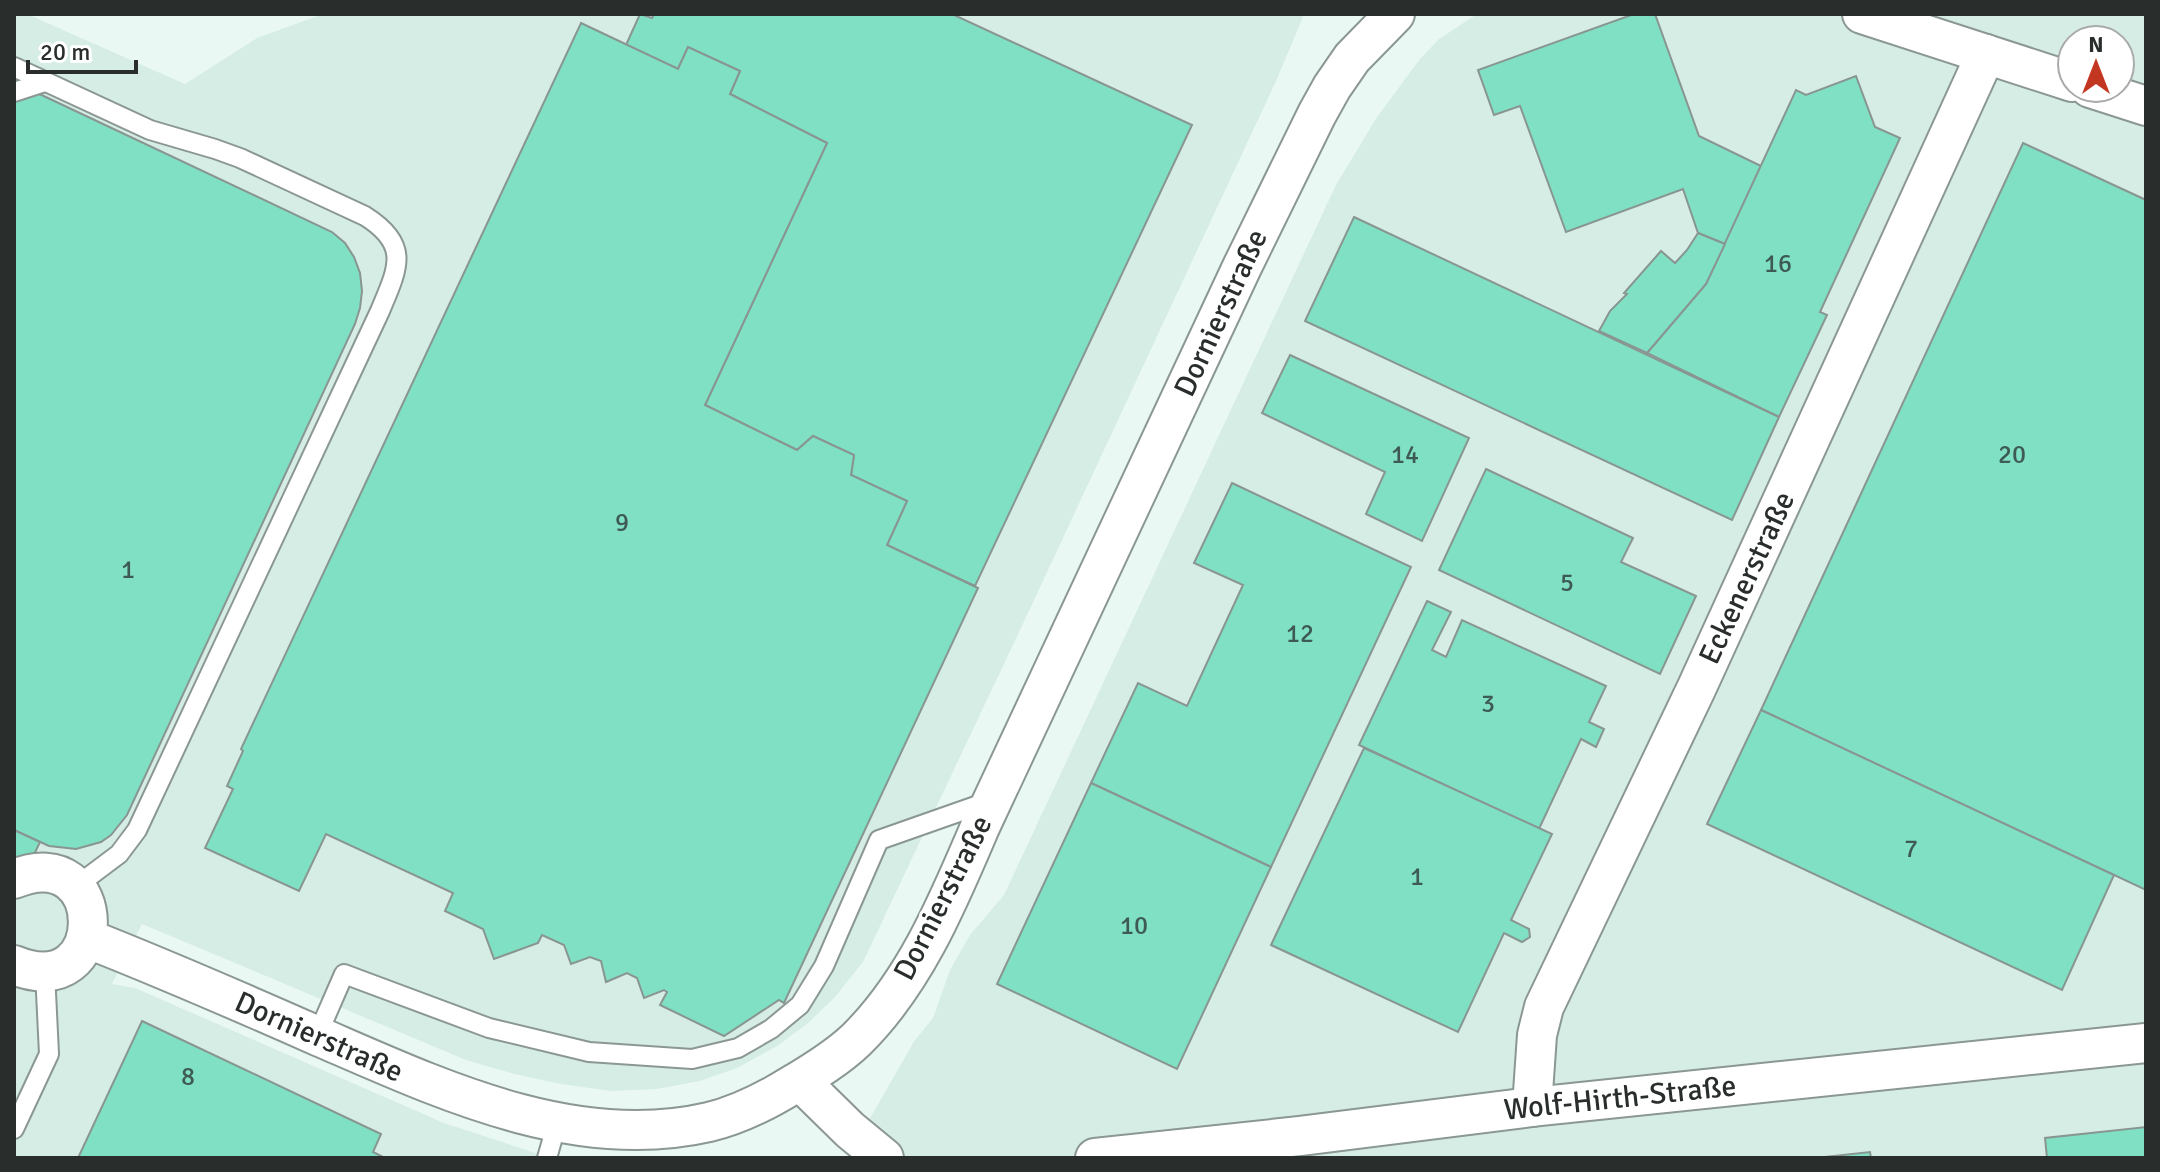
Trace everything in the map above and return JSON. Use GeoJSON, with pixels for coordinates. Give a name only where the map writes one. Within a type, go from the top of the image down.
{"type":"FeatureCollection","features":[{"type":"Feature","properties":{"kind":"street","name":"Dornierstraße"},"geometry":{"type":"LineString","coordinates":[[86,938],[427,1084],[485,1104],[552,1141],[611,1129],[650,1129],[709,1122],[762,1103],[836,1057],[856,1040],[906,979],[954,889],[1242,267],[1317,114],[1352,58],[1395,14]]}},
{"type":"Feature","properties":{"kind":"street"},"geometry":{"type":"LineString","coordinates":[[1862,14],[2056,77]]}},
{"type":"Feature","properties":{"kind":"street","name":"Eckenerstraße"},"geometry":{"type":"LineString","coordinates":[[1532,1107],[1537,1035],[1544,1007],[1716,646],[1986,54]]}},
{"type":"Feature","properties":{"kind":"street"},"geometry":{"type":"LineString","coordinates":[[14,879],[34,873],[55,875],[75,887],[87,906],[89,918],[82,948],[67,964],[57,969],[29,968]]}},
{"type":"Feature","properties":{"kind":"street","name":"Wolf-Hirth-Straße"},"geometry":{"type":"LineString","coordinates":[[1095,1158],[1532,1107],[2146,1043]]}},
{"type":"Feature","properties":{"kind":"street"},"geometry":{"type":"LineString","coordinates":[[800,1081],[884,1158]]}},
{"type":"Feature","properties":{"kind":"lane"},"geometry":{"type":"LineString","coordinates":[[14,67],[159,133],[240,158],[365,216],[393,242],[397,261],[380,311],[137,830],[119,854],[75,887]]}},
{"type":"Feature","properties":{"kind":"lane"},"geometry":{"type":"LineString","coordinates":[[14,92],[45,82]]}},
{"type":"Feature","properties":{"kind":"lane"},"geometry":{"type":"LineString","coordinates":[[317,1036],[344,974],[489,1028],[589,1052],[692,1059],[738,1048],[771,1029],[800,1005],[824,966],[879,840],[993,800]]}},
{"type":"Feature","properties":{"kind":"lane"},"geometry":{"type":"LineString","coordinates":[[14,1129],[49,1054],[29,968]]}},
{"type":"Feature","properties":{"kind":"shaded area"},"geometry":{"type":"Polygon","coordinates":[[[14,14],[27,14],[185,84],[257,38],[323,14],[1297,14],[1303,17],[1277,79],[863,962],[834,998],[807,1024],[777,1046],[737,1068],[700,1081],[657,1089],[611,1091],[561,1084],[466,1060],[142,924],[112,984],[135,988],[444,1123],[551,1158],[14,1158],[14,14]]]}},
{"type":"Feature","properties":{"kind":"shaded area"},"geometry":{"type":"Polygon","coordinates":[[[1477,14],[2146,14],[2146,1158],[847,1158],[915,1040],[933,1018],[950,970],[970,935],[1004,895],[1336,185],[1377,117],[1420,59],[1439,39],[1477,14]]]}},
{"type":"Feature","properties":{"kind":"building"},"geometry":{"type":"Polygon","coordinates":[[[640,14],[652,18],[654,14],[952,14],[1192,125],[975,586],[887,545],[907,501],[851,475],[854,455],[813,436],[797,450],[705,405],[827,143],[730,94],[740,71],[688,47],[678,69],[626,45],[640,14]]]}},
{"type":"Feature","properties":{"kind":"building"},"geometry":{"type":"Polygon","coordinates":[[[1634,14],[1655,14],[1699,136],[1761,166],[1725,244],[1698,233],[1683,189],[1566,232],[1520,106],[1494,115],[1478,70],[1634,14]]]}},
{"type":"Feature","properties":{"kind":"building"},"geometry":{"type":"Polygon","coordinates":[[[581,23],[678,69],[688,47],[740,71],[730,94],[827,143],[705,405],[797,450],[813,436],[854,455],[851,475],[907,501],[887,545],[978,588],[784,1003],[779,1000],[724,1036],[660,1005],[667,992],[664,990],[644,998],[637,978],[627,973],[606,982],[601,961],[590,957],[571,964],[564,945],[542,935],[538,943],[494,959],[483,929],[445,911],[453,893],[326,834],[299,891],[205,848],[233,789],[227,786],[243,751],[241,749],[581,23]]]}},
{"type":"Feature","properties":{"kind":"building"},"geometry":{"type":"Polygon","coordinates":[[[1856,76],[1875,127],[1900,138],[1820,312],[1827,315],[1779,417],[1647,353],[1706,284],[1796,90],[1806,95],[1856,76]]]}},
{"type":"Feature","properties":{"kind":"building"},"geometry":{"type":"Polygon","coordinates":[[[14,82],[332,232],[345,243],[354,257],[362,291],[355,324],[127,815],[101,842],[76,849],[49,846],[14,830],[14,82]]]}},
{"type":"Feature","properties":{"kind":"building"},"geometry":{"type":"Polygon","coordinates":[[[2023,143],[2146,200],[2146,890],[1761,710],[2023,143]]]}},
{"type":"Feature","properties":{"kind":"building"},"geometry":{"type":"Polygon","coordinates":[[[1354,217],[1779,417],[1732,520],[1305,321],[1354,217]]]}},
{"type":"Feature","properties":{"kind":"building"},"geometry":{"type":"Polygon","coordinates":[[[1698,233],[1725,244],[1706,284],[1647,353],[1599,331],[1610,311],[1661,251],[1675,263],[1698,233]]]}},
{"type":"Feature","properties":{"kind":"building"},"geometry":{"type":"Polygon","coordinates":[[[1290,355],[1469,438],[1422,541],[1366,514],[1385,472],[1262,413],[1290,355]]]}},
{"type":"Feature","properties":{"kind":"building"},"geometry":{"type":"Polygon","coordinates":[[[1486,469],[1633,538],[1621,562],[1696,596],[1660,674],[1439,570],[1486,469]]]}},
{"type":"Feature","properties":{"kind":"building"},"geometry":{"type":"Polygon","coordinates":[[[1232,483],[1411,567],[1271,867],[1091,783],[1138,683],[1187,706],[1243,585],[1194,563],[1232,483]]]}},
{"type":"Feature","properties":{"kind":"building"},"geometry":{"type":"Polygon","coordinates":[[[1427,601],[1451,612],[1432,650],[1446,657],[1462,620],[1606,686],[1589,722],[1604,729],[1596,747],[1581,739],[1539,829],[1359,745],[1427,601]]]}},
{"type":"Feature","properties":{"kind":"building"},"geometry":{"type":"Polygon","coordinates":[[[1761,710],[2114,875],[2062,990],[1707,824],[1761,710]]]}},
{"type":"Feature","properties":{"kind":"building"},"geometry":{"type":"Polygon","coordinates":[[[1364,748],[1552,834],[1511,920],[1529,929],[1530,937],[1522,942],[1504,933],[1458,1032],[1271,945],[1364,748]]]}},
{"type":"Feature","properties":{"kind":"building"},"geometry":{"type":"Polygon","coordinates":[[[1091,783],[1271,867],[1177,1069],[997,984],[1091,783]]]}},
{"type":"Feature","properties":{"kind":"building"},"geometry":{"type":"Polygon","coordinates":[[[14,830],[40,842],[14,897],[14,830]]]}},
{"type":"Feature","properties":{"kind":"building"},"geometry":{"type":"Polygon","coordinates":[[[142,1021],[381,1134],[373,1152],[385,1158],[78,1158],[142,1021]]]}},
{"type":"Feature","properties":{"kind":"building"},"geometry":{"type":"Polygon","coordinates":[[[2146,1127],[2146,1158],[2047,1158],[2045,1138],[2146,1127]]]}},
{"type":"Feature","properties":{"kind":"building"},"geometry":{"type":"Polygon","coordinates":[[[1870,1152],[1871,1158],[1815,1158],[1870,1152]]]}}]}
